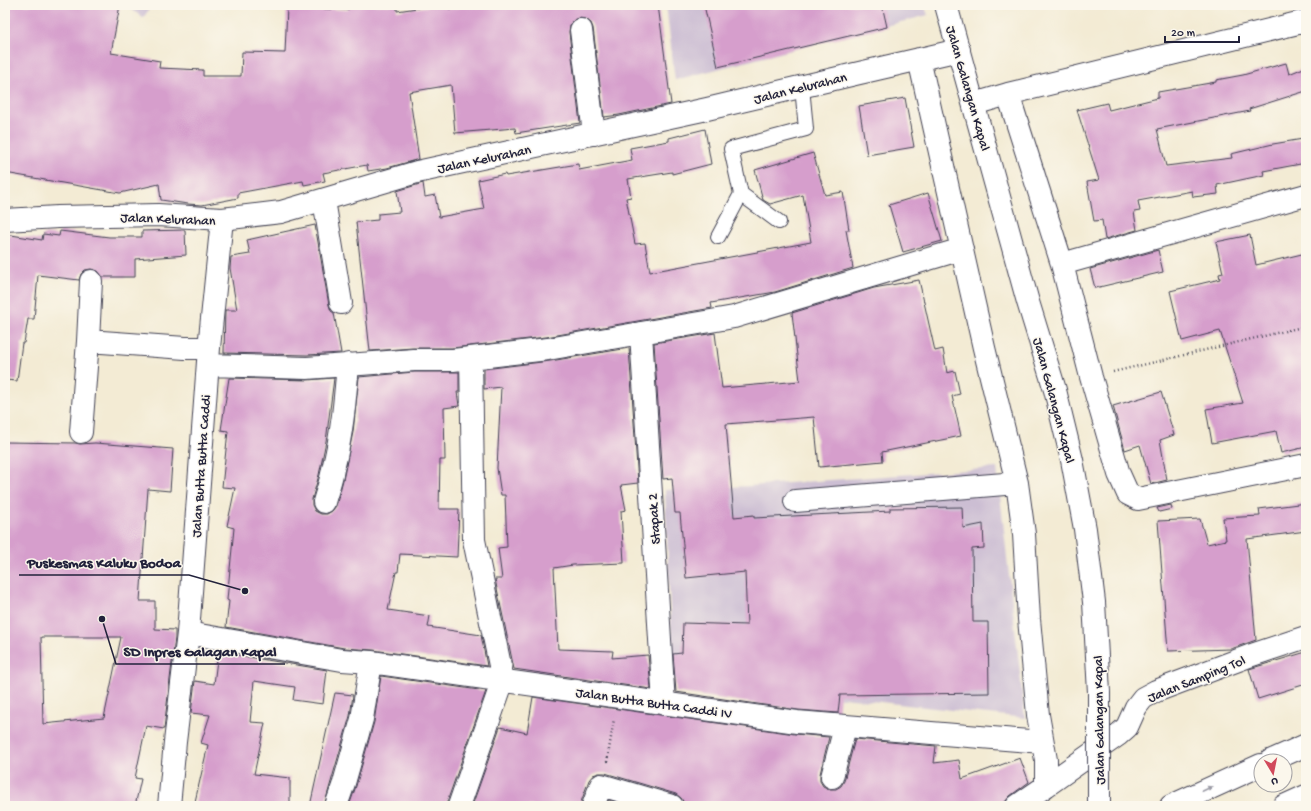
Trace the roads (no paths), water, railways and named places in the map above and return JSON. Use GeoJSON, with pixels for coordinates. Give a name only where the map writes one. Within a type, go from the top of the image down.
{"type":"FeatureCollection","features":[{"type":"Feature","properties":{"kind":"main road","name":"Jalan Galangan Kapal"},"geometry":{"type":"LineString","coordinates":[[946,5],[1054,390],[1072,460],[1085,528],[1094,602],[1099,693],[1099,806]]}},
{"type":"Feature","properties":{"kind":"main road"},"geometry":{"type":"LineString","coordinates":[[974,104],[1008,94],[1306,21]]}},
{"type":"Feature","properties":{"kind":"main road"},"geometry":{"type":"LineString","coordinates":[[581,30],[594,134]]}},
{"type":"Feature","properties":{"kind":"main road","name":"Jalan Kelurahan"},"geometry":{"type":"LineString","coordinates":[[5,220],[58,217],[158,215],[222,219],[281,212],[418,172],[594,134],[959,50]]}},
{"type":"Feature","properties":{"kind":"main road"},"geometry":{"type":"LineString","coordinates":[[920,59],[984,348],[1017,483],[1024,534],[1034,678],[1038,715],[1046,760],[1046,786],[1017,806]]}},
{"type":"Feature","properties":{"kind":"main road"},"geometry":{"type":"LineString","coordinates":[[1008,94],[1062,264],[1091,377],[1119,474],[1128,494],[1138,499],[1306,465]]}},
{"type":"Feature","properties":{"kind":"main road"},"geometry":{"type":"LineString","coordinates":[[1062,264],[1306,195]]}},
{"type":"Feature","properties":{"kind":"main road"},"geometry":{"type":"LineString","coordinates":[[324,200],[341,303]]}},
{"type":"Feature","properties":{"kind":"main road","name":"Jalan Butta Butta Caddi"},"geometry":{"type":"LineString","coordinates":[[169,806],[188,632],[208,356],[222,219]]}},
{"type":"Feature","properties":{"kind":"main road"},"geometry":{"type":"LineString","coordinates":[[88,341],[185,348],[208,356],[307,368],[424,359],[453,360],[548,349],[734,317],[962,249]]}},
{"type":"Feature","properties":{"kind":"main road"},"geometry":{"type":"LineString","coordinates":[[81,432],[91,281]]}},
{"type":"Feature","properties":{"kind":"main road","name":"Stapak 2"},"geometry":{"type":"LineString","coordinates":[[642,333],[664,704]]}},
{"type":"Feature","properties":{"kind":"main road"},"geometry":{"type":"LineString","coordinates":[[459,806],[502,680],[474,540],[471,358]]}},
{"type":"Feature","properties":{"kind":"main road"},"geometry":{"type":"LineString","coordinates":[[324,502],[339,445],[345,406],[348,364]]}},
{"type":"Feature","properties":{"kind":"main road"},"geometry":{"type":"LineString","coordinates":[[796,501],[1017,483]]}},
{"type":"Feature","properties":{"kind":"main road","name":"Jalan Butta Butta Caddi IV"},"geometry":{"type":"LineString","coordinates":[[188,632],[342,660],[371,662],[797,722],[1042,742]]}},
{"type":"Feature","properties":{"kind":"main road","name":"Jalan Samping Tol"},"geometry":{"type":"LineString","coordinates":[[1046,786],[1127,727],[1136,707],[1143,698],[1156,691],[1249,656],[1306,637]]}},
{"type":"Feature","properties":{"kind":"main road"},"geometry":{"type":"LineString","coordinates":[[336,806],[362,719],[371,662]]}},
{"type":"Feature","properties":{"kind":"main road"},"geometry":{"type":"LineString","coordinates":[[832,777],[845,727]]}},
{"type":"Feature","properties":{"kind":"main road"},"geometry":{"type":"LineString","coordinates":[[1288,753],[1306,745]]}},
{"type":"Feature","properties":{"kind":"main road"},"geometry":{"type":"LineString","coordinates":[[1171,806],[1253,769]]}},
{"type":"Feature","properties":{"kind":"main road"},"geometry":{"type":"LineString","coordinates":[[593,806],[601,785],[672,806]]}},
{"type":"Feature","properties":{"kind":"main road"},"geometry":{"type":"LineString","coordinates":[[1284,806],[1306,796]]}},
{"type":"Feature","properties":{"kind":"lane"},"geometry":{"type":"LineString","coordinates":[[718,237],[741,194],[731,149],[806,130],[802,87]]}},
{"type":"Feature","properties":{"kind":"lane"},"geometry":{"type":"LineString","coordinates":[[741,194],[779,222]]}},
{"type":"Feature","properties":{"kind":"place","name":"Puskesmas Kaluku Bodoa"},"geometry":{"type":"Point","coordinates":[245,591]}},
{"type":"Feature","properties":{"kind":"place","name":"SD Inpres Galagan Kapal"},"geometry":{"type":"Point","coordinates":[102,619]}}]}
